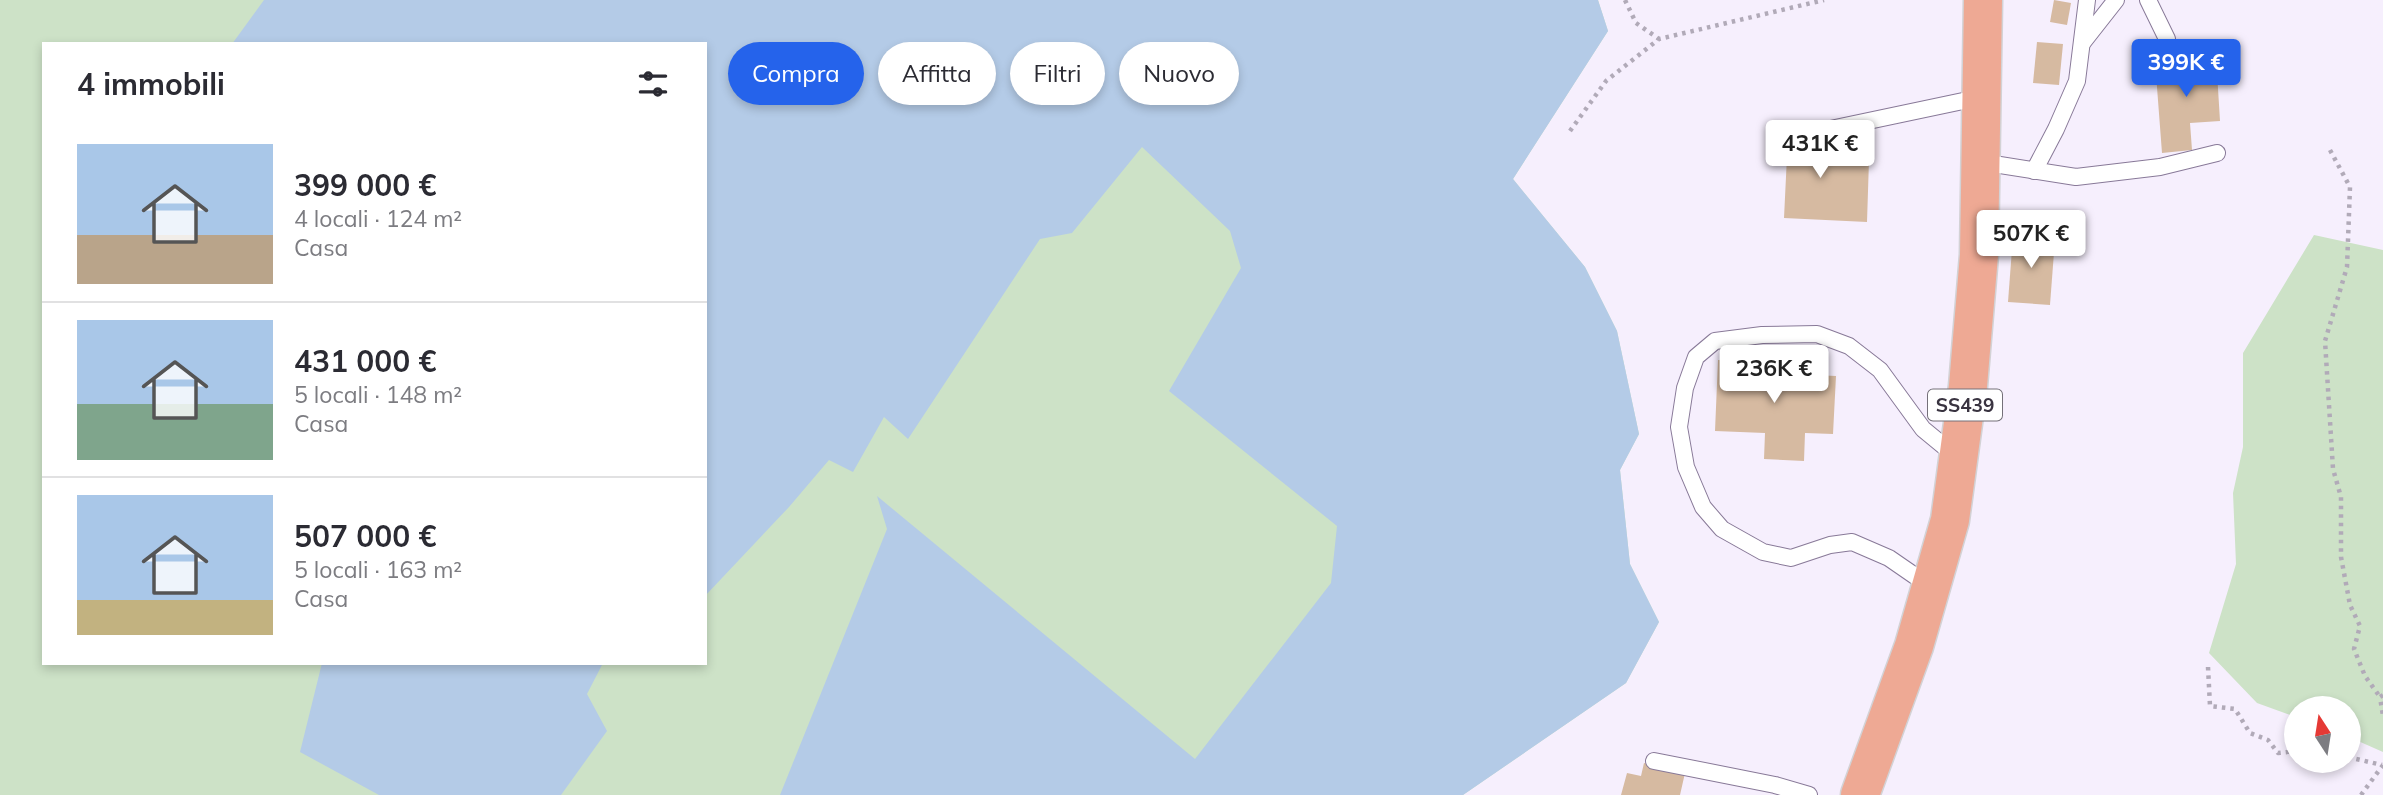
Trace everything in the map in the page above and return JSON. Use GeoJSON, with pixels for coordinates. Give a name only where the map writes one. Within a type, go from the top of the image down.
{"type":"FeatureCollection","features":[{"type":"Feature","properties":{"kind":"main road","name":"SS439"},"geometry":{"type":"LineString","coordinates":[[1860,795],[1914,646],[1950,520],[1968,386],[1979,255],[1983,0]]}},
{"type":"Feature","properties":{"kind":"lane"},"geometry":{"type":"LineString","coordinates":[[2034,171],[2077,81],[2087,0]]}},
{"type":"Feature","properties":{"kind":"lane"},"geometry":{"type":"LineString","coordinates":[[2082,45],[2116,0]]}},
{"type":"Feature","properties":{"kind":"lane"},"geometry":{"type":"LineString","coordinates":[[2148,0],[2166,39]]}},
{"type":"Feature","properties":{"kind":"lane"},"geometry":{"type":"LineString","coordinates":[[1821,131],[1982,97]]}},
{"type":"Feature","properties":{"kind":"lane"},"geometry":{"type":"LineString","coordinates":[[1980,162],[2076,177],[2160,167],[2217,153]]}},
{"type":"Feature","properties":{"kind":"lane"},"geometry":{"type":"LineString","coordinates":[[1931,587],[1889,558],[1852,542],[1830,545],[1791,558],[1763,552],[1723,529],[1703,506],[1686,467],[1679,427],[1685,387],[1696,356],[1716,341],[1762,335],[1817,334],[1849,346],[1880,370],[1923,429],[1958,458]]}},
{"type":"Feature","properties":{"kind":"lane"},"geometry":{"type":"LineString","coordinates":[[1654,761],[1775,785],[1810,795]]}},
{"type":"Feature","properties":{"kind":"path"},"geometry":{"type":"LineString","coordinates":[[1625,0],[1636,23],[1659,39]]}},
{"type":"Feature","properties":{"kind":"path"},"geometry":{"type":"LineString","coordinates":[[1570,131],[1606,81],[1659,39],[1824,0]]}},
{"type":"Feature","properties":{"kind":"path"},"geometry":{"type":"LineString","coordinates":[[2330,150],[2350,187],[2347,267],[2325,341],[2333,469],[2341,497],[2341,557],[2350,605],[2360,626],[2354,649],[2365,676],[2381,696],[2383,716]]}},
{"type":"Feature","properties":{"kind":"path"},"geometry":{"type":"LineString","coordinates":[[2208,667],[2210,706],[2235,709],[2250,733],[2268,740],[2278,753],[2284,752]]}},
{"type":"Feature","properties":{"kind":"path"},"geometry":{"type":"LineString","coordinates":[[2361,760],[2383,765],[2361,795]]}},
{"type":"Feature","properties":{"kind":"green space"},"geometry":{"type":"Polygon","coordinates":[[[0,0],[1598,0],[1608,31],[1513,179],[1585,267],[1617,331],[1639,434],[1620,470],[1630,564],[1659,622],[1626,683],[1463,795],[0,795],[0,0]]]}},
{"type":"Feature","properties":{"kind":"green space"},"geometry":{"type":"Polygon","coordinates":[[[2314,235],[2383,250],[2383,752],[2361,742],[2361,696],[2284,696],[2284,713],[2257,703],[2209,653],[2236,564],[2233,493],[2243,447],[2243,353],[2314,235]]]}},
{"type":"Feature","properties":{"kind":"water"},"geometry":{"type":"Polygon","coordinates":[[[264,0],[1598,0],[1608,31],[1513,179],[1585,267],[1617,331],[1639,434],[1620,470],[1630,564],[1659,622],[1626,683],[1463,795],[780,795],[887,529],[877,496],[1195,759],[1331,583],[1337,526],[1169,391],[1241,268],[1230,231],[1142,147],[1072,233],[1040,239],[908,439],[884,417],[853,472],[829,460],[707,594],[707,42],[233,42],[264,0]]]}},
{"type":"Feature","properties":{"kind":"water"},"geometry":{"type":"Polygon","coordinates":[[[322,665],[602,665],[587,694],[607,731],[561,795],[379,795],[300,752],[322,665]]]}},
{"type":"Feature","properties":{"kind":"building"},"geometry":{"type":"Polygon","coordinates":[[[2054,0],[2071,3],[2067,25],[2050,22],[2054,0]]]}},
{"type":"Feature","properties":{"kind":"building"},"geometry":{"type":"Polygon","coordinates":[[[2037,42],[2063,44],[2059,85],[2033,83],[2037,42]]]}},
{"type":"Feature","properties":{"kind":"building"},"geometry":{"type":"Polygon","coordinates":[[[2216,56],[2220,121],[2190,123],[2192,150],[2162,153],[2155,61],[2216,56]]]}},
{"type":"Feature","properties":{"kind":"building"},"geometry":{"type":"Polygon","coordinates":[[[1772,121],[1804,121],[1804,156],[1869,160],[1867,222],[1784,218],[1787,156],[1772,156],[1772,121]]]}},
{"type":"Feature","properties":{"kind":"building"},"geometry":{"type":"Polygon","coordinates":[[[2013,236],[2055,239],[2050,305],[2008,302],[2013,236]]]}},
{"type":"Feature","properties":{"kind":"building"},"geometry":{"type":"Polygon","coordinates":[[[1718,360],[1790,363],[1789,374],[1836,376],[1833,434],[1805,433],[1804,461],[1764,459],[1765,433],[1715,431],[1718,360]]]}},
{"type":"Feature","properties":{"kind":"building"},"geometry":{"type":"Polygon","coordinates":[[[1644,763],[1685,773],[1680,795],[1621,795],[1627,773],[1641,776],[1644,763]]]}}]}
